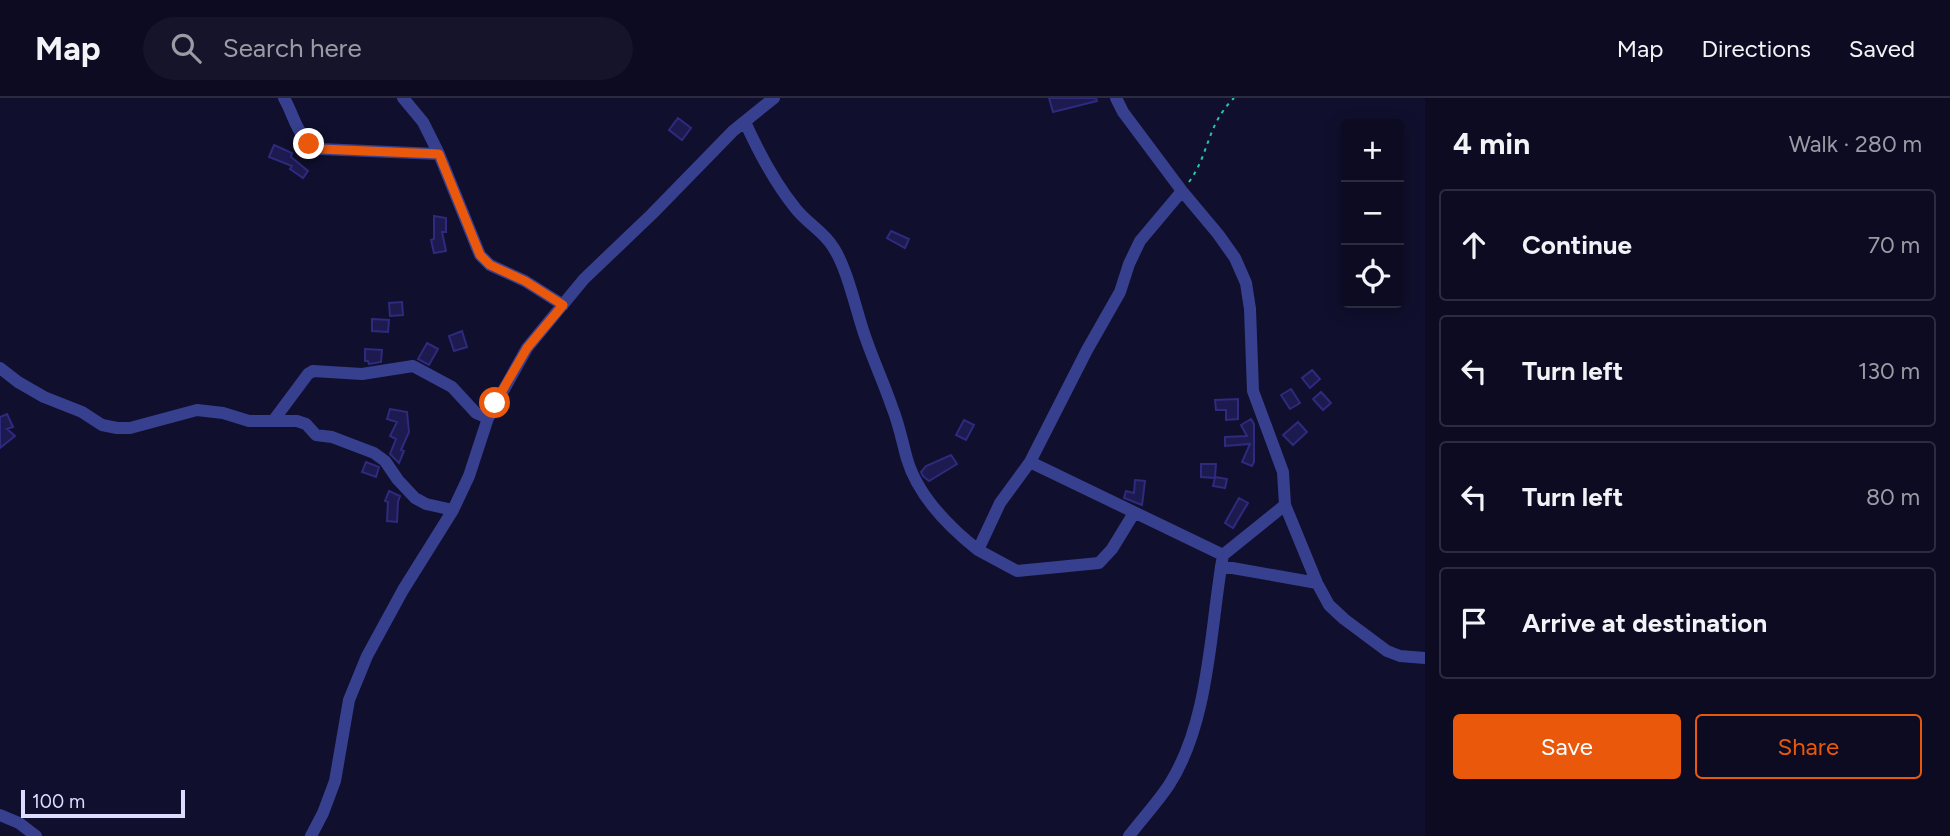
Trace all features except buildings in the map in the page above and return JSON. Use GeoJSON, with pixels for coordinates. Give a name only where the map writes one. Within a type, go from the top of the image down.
{"type":"FeatureCollection","features":[{"type":"Feature","properties":{"kind":"street"},"geometry":{"type":"LineString","coordinates":[[284,98],[302,137],[320,149],[439,154]]}},
{"type":"Feature","properties":{"kind":"street"},"geometry":{"type":"LineString","coordinates":[[403,98],[423,122],[439,154],[480,255],[490,265],[525,281],[563,305]]}},
{"type":"Feature","properties":{"kind":"street"},"geometry":{"type":"LineString","coordinates":[[312,836],[335,781],[349,700],[367,656],[403,590],[453,510],[469,476],[488,418],[527,348],[584,279],[745,122],[774,98]]}},
{"type":"Feature","properties":{"kind":"street"},"geometry":{"type":"LineString","coordinates":[[1116,98],[1123,112],[1182,191],[1219,234],[1235,258],[1246,283],[1250,309],[1253,391],[1283,472],[1285,505],[1317,583],[1329,605],[1387,651],[1400,656],[1425,658]]}},
{"type":"Feature","properties":{"kind":"street"},"geometry":{"type":"LineString","coordinates":[[745,122],[772,177],[796,210],[833,245],[873,364],[901,431],[907,460],[916,482],[959,535],[978,550],[1017,571],[1094,564],[1103,561],[1134,513]]}},
{"type":"Feature","properties":{"kind":"street"},"geometry":{"type":"LineString","coordinates":[[978,550],[1000,503],[1030,462],[1120,292],[1140,241],[1182,191]]}},
{"type":"Feature","properties":{"kind":"street"},"geometry":{"type":"LineString","coordinates":[[273,421],[308,373],[362,373],[409,366],[452,387],[476,413],[488,418]]}},
{"type":"Feature","properties":{"kind":"street"},"geometry":{"type":"LineString","coordinates":[[0,368],[44,397],[82,412],[102,425],[117,428],[130,428],[197,410],[223,413],[249,421],[297,421],[306,424],[316,435],[374,453],[385,461],[415,498],[426,504],[453,510]]}},
{"type":"Feature","properties":{"kind":"street"},"geometry":{"type":"LineString","coordinates":[[1030,462],[1134,513],[1222,561],[1317,583]]}},
{"type":"Feature","properties":{"kind":"street"},"geometry":{"type":"LineString","coordinates":[[1129,836],[1170,784],[1193,733],[1204,682],[1222,561],[1285,505]]}},
{"type":"Feature","properties":{"kind":"street"},"geometry":{"type":"LineString","coordinates":[[0,814],[19,823],[36,836]]}},
{"type":"Feature","properties":{"kind":"path"},"geometry":{"type":"LineString","coordinates":[[1182,191],[1202,162],[1206,140],[1218,117],[1234,98]]}},
{"type":"Feature","properties":{"kind":"route"},"geometry":{"type":"LineString","coordinates":[[309,144],[320,149],[439,154],[480,255],[490,265],[525,281],[563,305],[527,348],[495,403]]}}]}
